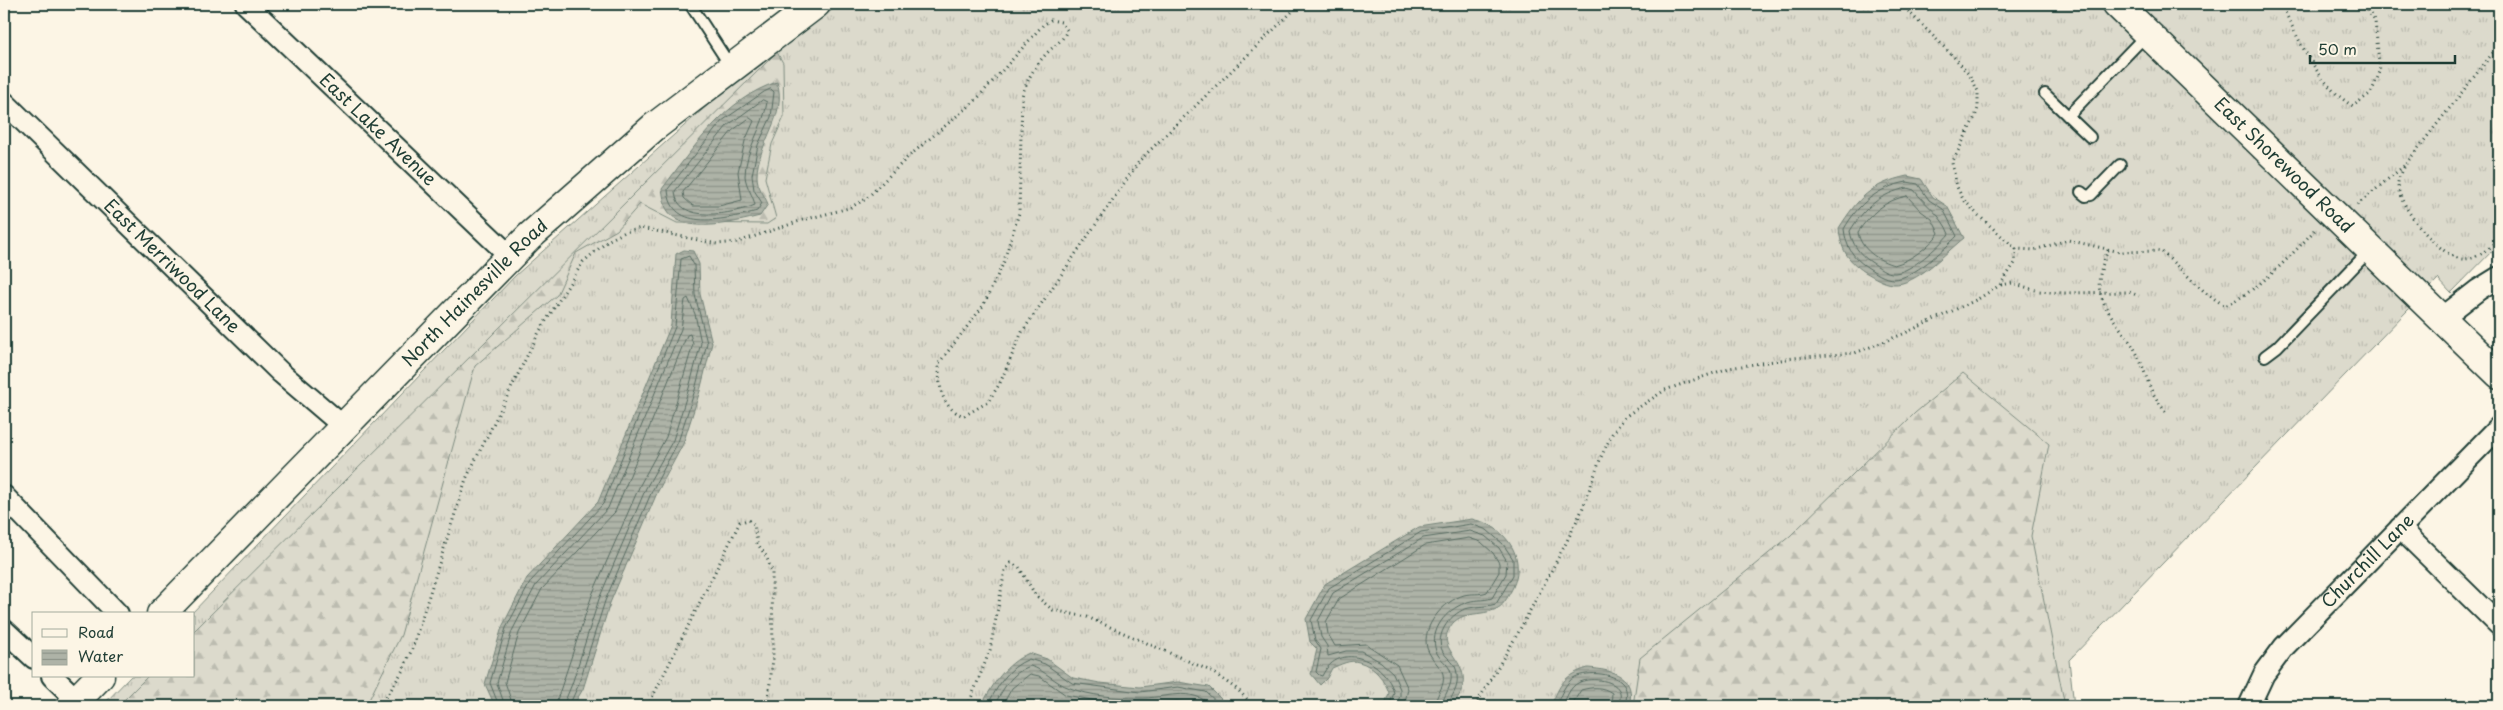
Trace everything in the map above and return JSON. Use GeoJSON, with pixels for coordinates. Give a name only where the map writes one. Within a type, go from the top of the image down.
{"type":"FeatureCollection","features":[{"type":"Feature","properties":{"kind":"main road","name":"North Hainesville Road"},"geometry":{"type":"LineString","coordinates":[[163,612],[529,237],[654,127],[816,4]]}},
{"type":"Feature","properties":{"kind":"main road","name":"East Shorewood Road"},"geometry":{"type":"LineString","coordinates":[[2117,4],[2499,374]]}},
{"type":"Feature","properties":{"kind":"main road"},"geometry":{"type":"LineString","coordinates":[[74,703],[98,678]]}},
{"type":"Feature","properties":{"kind":"street","name":"East Lake Avenue"},"geometry":{"type":"LineString","coordinates":[[246,4],[510,256]]}},
{"type":"Feature","properties":{"kind":"street","name":"East Merriwood Lane"},"geometry":{"type":"LineString","coordinates":[[4,102],[281,373],[343,426]]}},
{"type":"Feature","properties":{"kind":"street"},"geometry":{"type":"LineString","coordinates":[[2447,323],[2478,290],[2499,277]]}},
{"type":"Feature","properties":{"kind":"street","name":"Churchill Lane"},"geometry":{"type":"LineString","coordinates":[[2248,706],[2264,674],[2284,647],[2499,427]]}},
{"type":"Feature","properties":{"kind":"street"},"geometry":{"type":"LineString","coordinates":[[4,496],[116,612]]}},
{"type":"Feature","properties":{"kind":"street"},"geometry":{"type":"LineString","coordinates":[[2400,528],[2499,625]]}},
{"type":"Feature","properties":{"kind":"street"},"geometry":{"type":"LineString","coordinates":[[4,630],[32,656]]}},
{"type":"Feature","properties":{"kind":"street"},"geometry":{"type":"LineString","coordinates":[[54,678],[74,703]]}},
{"type":"Feature","properties":{"kind":"lane"},"geometry":{"type":"LineString","coordinates":[[690,4],[731,68]]}},
{"type":"Feature","properties":{"kind":"lane"},"geometry":{"type":"LineString","coordinates":[[2068,116],[2147,33]]}},
{"type":"Feature","properties":{"kind":"lane"},"geometry":{"type":"LineString","coordinates":[[2045,94],[2090,137]]}},
{"type":"Feature","properties":{"kind":"lane"},"geometry":{"type":"LineString","coordinates":[[2081,192],[2086,196],[2091,195],[2120,165]]}},
{"type":"Feature","properties":{"kind":"lane"},"geometry":{"type":"LineString","coordinates":[[2265,356],[2277,347],[2370,249]]}},
{"type":"Feature","properties":{"kind":"path"},"geometry":{"type":"LineString","coordinates":[[381,706],[403,670],[412,649],[466,479],[512,383],[540,332],[583,262],[609,240],[625,232],[641,228],[717,244],[738,242],[803,220],[849,208],[866,199],[908,157],[976,100],[1043,25],[1051,20],[1061,22],[1067,30],[1064,38],[1038,64],[1026,81],[1022,96],[1018,213],[1003,264],[982,306],[939,363],[941,397],[954,413],[964,416],[988,402],[1000,382],[1022,332],[1140,160],[1300,4]]}},
{"type":"Feature","properties":{"kind":"path"},"geometry":{"type":"LineString","coordinates":[[1901,4],[1955,58],[1970,76],[1978,91],[1978,108],[1975,117],[1952,163],[1957,187],[1963,199],[1978,215],[2016,249],[2034,250],[2068,240],[2120,252],[2161,251],[2206,293],[2225,306],[2245,297],[2289,257]]}},
{"type":"Feature","properties":{"kind":"path"},"geometry":{"type":"LineString","coordinates":[[2281,4],[2317,70],[2332,90],[2353,106],[2371,93],[2380,72],[2375,21],[2363,4]]}},
{"type":"Feature","properties":{"kind":"path"},"geometry":{"type":"LineString","coordinates":[[2499,45],[2405,165],[2398,184],[2404,207],[2447,253],[2461,259],[2474,258],[2484,253],[2499,238]]}},
{"type":"Feature","properties":{"kind":"path"},"geometry":{"type":"LineString","coordinates":[[2000,285],[2015,263],[2016,249]]}},
{"type":"Feature","properties":{"kind":"path"},"geometry":{"type":"LineString","coordinates":[[2108,250],[2099,278],[2100,292],[2106,306],[2135,350],[2154,399],[2166,412]]}},
{"type":"Feature","properties":{"kind":"path"},"geometry":{"type":"LineString","coordinates":[[1475,706],[1518,633],[1564,547],[1582,510],[1612,434],[1626,416],[1664,390],[1729,368],[1855,353],[1904,334],[1978,299],[2000,285],[2012,283],[2039,291],[2130,292],[2139,296]]}},
{"type":"Feature","properties":{"kind":"path"},"geometry":{"type":"LineString","coordinates":[[648,706],[704,597],[732,533],[740,522],[748,520],[754,524],[757,543],[766,556],[772,571],[773,659],[767,706]]}},
{"type":"Feature","properties":{"kind":"path"},"geometry":{"type":"LineString","coordinates":[[968,706],[990,650],[1005,570],[1011,564],[1019,567],[1036,596],[1053,610],[1087,617],[1211,671],[1238,690],[1254,706]]}},
{"type":"Feature","properties":{"kind":"green space"},"geometry":{"type":"Polygon","coordinates":[[[840,4],[2499,4],[2499,244],[2451,293],[2438,279],[2069,660],[2074,706],[102,706],[129,678],[195,678],[195,612],[193,612],[516,275],[719,95],[840,4]]]}},
{"type":"Feature","properties":{"kind":"green space"},"geometry":{"type":"Polygon","coordinates":[[[777,52],[783,63],[784,117],[772,144],[765,178],[776,218],[767,224],[677,223],[640,204],[617,230],[576,253],[557,295],[475,366],[401,635],[366,706],[118,706],[146,678],[195,678],[195,630],[777,52]]]}},
{"type":"Feature","properties":{"kind":"green space"},"geometry":{"type":"Polygon","coordinates":[[[1963,373],[2049,444],[2031,536],[2065,706],[1633,706],[1640,658],[1790,536],[1915,413],[1963,373]]]}},
{"type":"Feature","properties":{"kind":"water"},"geometry":{"type":"Polygon","coordinates":[[[777,82],[779,106],[758,164],[758,184],[768,204],[760,216],[709,225],[696,225],[673,217],[666,208],[662,189],[686,157],[726,112],[759,90],[777,82]]]}},
{"type":"Feature","properties":{"kind":"water"},"geometry":{"type":"Polygon","coordinates":[[[1907,176],[1921,179],[1933,197],[1947,206],[1964,238],[1921,274],[1902,283],[1893,284],[1875,278],[1853,263],[1843,248],[1839,228],[1859,200],[1884,183],[1907,176]]]}},
{"type":"Feature","properties":{"kind":"water"},"geometry":{"type":"Polygon","coordinates":[[[684,250],[693,251],[699,264],[700,294],[712,343],[700,391],[683,444],[657,493],[610,603],[583,689],[573,706],[495,706],[485,684],[502,627],[527,578],[598,502],[671,325],[676,254],[684,250]]]}},
{"type":"Feature","properties":{"kind":"water"},"geometry":{"type":"Polygon","coordinates":[[[1472,519],[1490,525],[1505,537],[1517,560],[1517,569],[1513,587],[1507,599],[1500,606],[1484,613],[1464,616],[1452,624],[1448,631],[1446,639],[1448,647],[1462,671],[1463,681],[1461,692],[1452,706],[1380,706],[1385,704],[1389,693],[1385,683],[1374,670],[1356,661],[1332,668],[1327,678],[1320,685],[1311,674],[1317,649],[1310,642],[1306,619],[1325,584],[1419,527],[1472,519]]]}},
{"type":"Feature","properties":{"kind":"water"},"geometry":{"type":"Polygon","coordinates":[[[1029,653],[1047,659],[1073,678],[1140,687],[1178,682],[1209,687],[1228,706],[981,706],[995,682],[1006,669],[1029,653]]]}},
{"type":"Feature","properties":{"kind":"water"},"geometry":{"type":"Polygon","coordinates":[[[1588,668],[1621,676],[1629,688],[1631,696],[1629,706],[1551,706],[1564,681],[1573,674],[1588,668]]]}}]}
